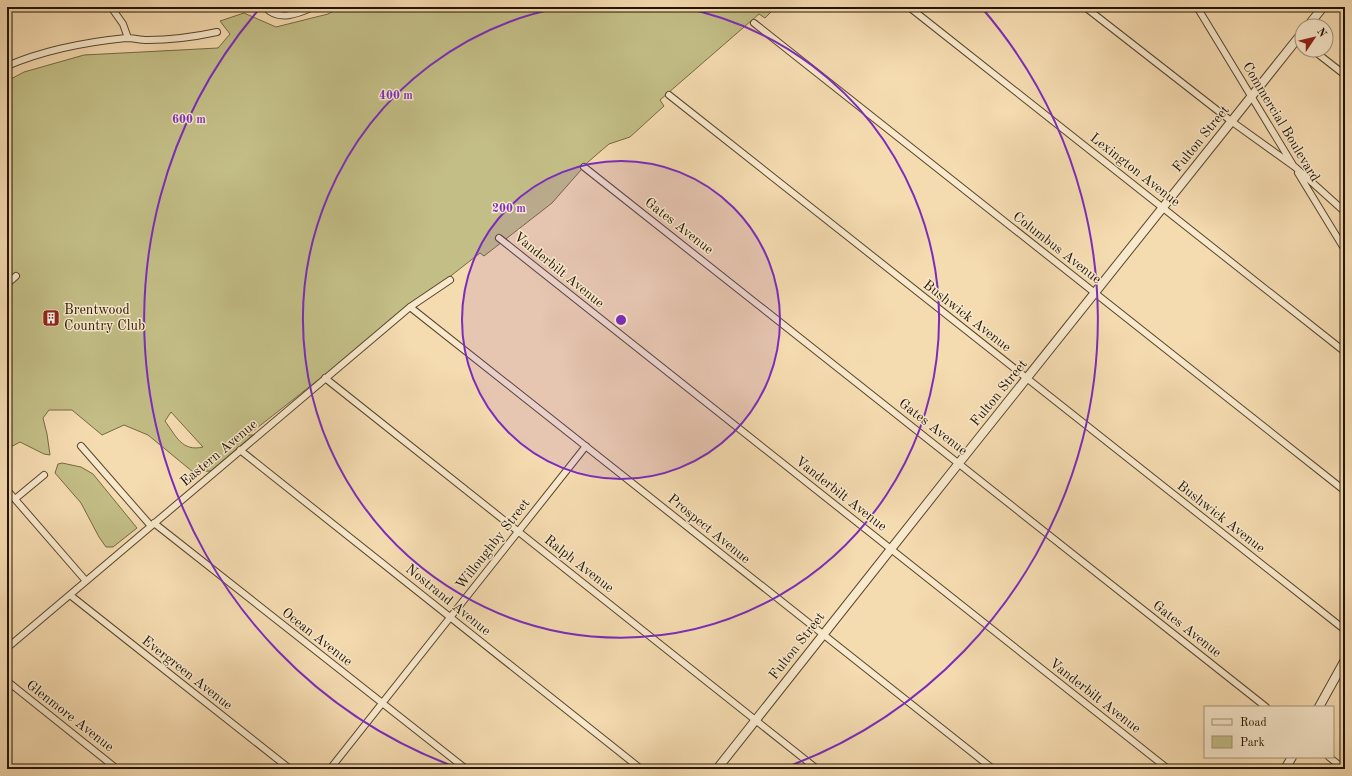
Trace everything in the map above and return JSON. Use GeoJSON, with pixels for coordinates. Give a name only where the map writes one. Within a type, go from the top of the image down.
{"type":"FeatureCollection","features":[{"type":"Feature","properties":{"kind":"street"},"geometry":{"type":"LineString","coordinates":[[111,7],[123,24],[128,38]]}},
{"type":"Feature","properties":{"kind":"street"},"geometry":{"type":"LineString","coordinates":[[265,7],[268,11],[284,16],[302,12],[313,7]]}},
{"type":"Feature","properties":{"kind":"street","name":"Lexington Avenue"},"geometry":{"type":"LineString","coordinates":[[910,7],[1345,352]]}},
{"type":"Feature","properties":{"kind":"street"},"geometry":{"type":"LineString","coordinates":[[1085,7],[1231,121],[1295,167],[1345,212]]}},
{"type":"Feature","properties":{"kind":"street","name":"Commercial Boulevard"},"geometry":{"type":"LineString","coordinates":[[1197,7],[1345,250]]}},
{"type":"Feature","properties":{"kind":"street"},"geometry":{"type":"LineString","coordinates":[[1314,18],[1323,7]]}},
{"type":"Feature","properties":{"kind":"street","name":"Columbus Avenue"},"geometry":{"type":"LineString","coordinates":[[754,23],[1345,491]]}},
{"type":"Feature","properties":{"kind":"street"},"geometry":{"type":"LineString","coordinates":[[7,65],[50,51],[84,44],[128,38],[147,40],[175,39],[218,32]]}},
{"type":"Feature","properties":{"kind":"street","name":"Fulton Street"},"geometry":{"type":"LineString","coordinates":[[717,769],[1231,121],[1294,46]]}},
{"type":"Feature","properties":{"kind":"street"},"geometry":{"type":"LineString","coordinates":[[1323,58],[1345,75]]}},
{"type":"Feature","properties":{"kind":"street","name":"Bushwick Avenue"},"geometry":{"type":"LineString","coordinates":[[669,95],[1345,630]]}},
{"type":"Feature","properties":{"kind":"street","name":"Gates Avenue"},"geometry":{"type":"LineString","coordinates":[[584,167],[1265,706]]}},
{"type":"Feature","properties":{"kind":"street","name":"Vanderbilt Avenue"},"geometry":{"type":"LineString","coordinates":[[499,238],[1168,769]]}},
{"type":"Feature","properties":{"kind":"street"},"geometry":{"type":"LineString","coordinates":[[7,284],[16,276]]}},
{"type":"Feature","properties":{"kind":"street","name":"Eastern Avenue"},"geometry":{"type":"LineString","coordinates":[[7,648],[410,307],[450,280]]}},
{"type":"Feature","properties":{"kind":"street","name":"Prospect Avenue"},"geometry":{"type":"LineString","coordinates":[[410,307],[993,769]]}},
{"type":"Feature","properties":{"kind":"street","name":"Ralph Avenue"},"geometry":{"type":"LineString","coordinates":[[325,378],[817,769]]}},
{"type":"Feature","properties":{"kind":"street","name":"Ocean Avenue"},"geometry":{"type":"LineString","coordinates":[[81,446],[152,525],[466,769]]}},
{"type":"Feature","properties":{"kind":"street","name":"Willoughby Street"},"geometry":{"type":"LineString","coordinates":[[330,769],[586,446]]}},
{"type":"Feature","properties":{"kind":"street","name":"Nostrand Avenue"},"geometry":{"type":"LineString","coordinates":[[240,450],[641,769]]}},
{"type":"Feature","properties":{"kind":"street"},"geometry":{"type":"LineString","coordinates":[[15,499],[44,475]]}},
{"type":"Feature","properties":{"kind":"street"},"geometry":{"type":"LineString","coordinates":[[7,490],[86,581]]}},
{"type":"Feature","properties":{"kind":"street","name":"Evergreen Avenue"},"geometry":{"type":"LineString","coordinates":[[70,595],[290,769]]}},
{"type":"Feature","properties":{"kind":"street"},"geometry":{"type":"LineString","coordinates":[[1320,706],[1345,660]]}},
{"type":"Feature","properties":{"kind":"street","name":"Glenmore Avenue"},"geometry":{"type":"LineString","coordinates":[[7,682],[117,769]]}},
{"type":"Feature","properties":{"kind":"street"},"geometry":{"type":"LineString","coordinates":[[1285,769],[1291,758]]}},
{"type":"Feature","properties":{"kind":"street"},"geometry":{"type":"LineString","coordinates":[[1330,758],[1344,769]]}},
{"type":"Feature","properties":{"kind":"green space","name":"Brentwood Country Club"},"geometry":{"type":"Polygon","coordinates":[[[340,7],[776,7],[765,18],[759,14],[660,100],[664,106],[630,137],[609,144],[588,162],[552,203],[484,256],[480,253],[248,435],[253,435],[211,471],[193,472],[148,435],[124,425],[102,435],[72,410],[49,410],[43,418],[50,455],[44,454],[20,442],[7,449],[7,81],[24,72],[84,55],[218,48],[230,34],[220,21],[244,13],[276,27],[328,14],[340,7]],[[171,412],[165,421],[180,442],[190,447],[203,447],[171,412]]]}},
{"type":"Feature","properties":{"kind":"green space"},"geometry":{"type":"Polygon","coordinates":[[[62,463],[81,467],[93,474],[137,528],[113,547],[106,547],[81,503],[55,473],[58,464],[62,463]]]}},
{"type":"Feature","properties":{"kind":"place","name":"Brentwood Country Club"},"geometry":{"type":"Point","coordinates":[51,318]}}]}
